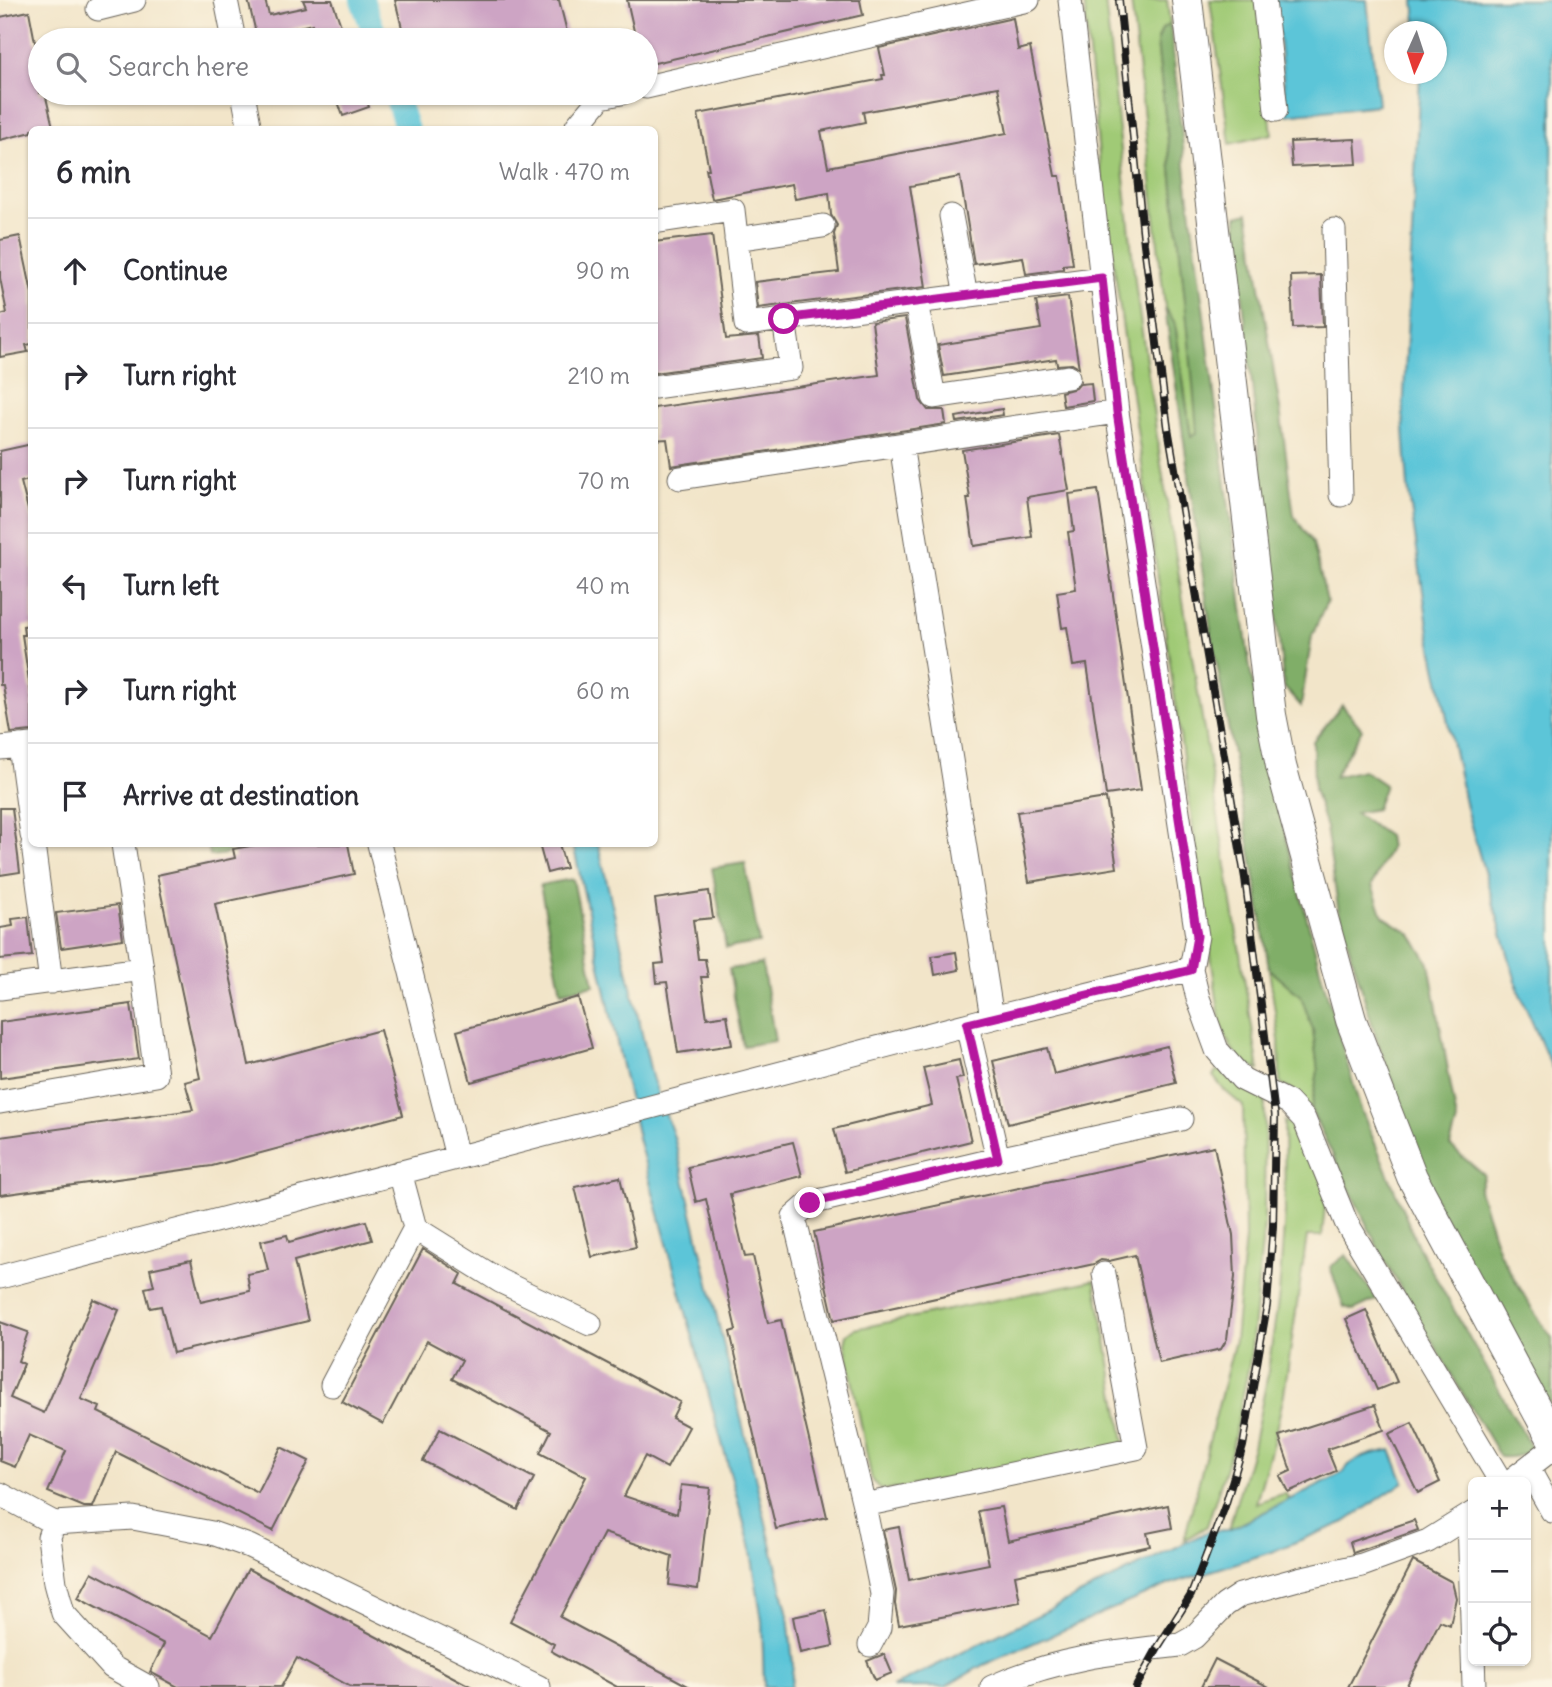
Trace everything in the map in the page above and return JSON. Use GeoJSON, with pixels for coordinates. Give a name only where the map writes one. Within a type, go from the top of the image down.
{"type":"FeatureCollection","features":[{"type":"Feature","properties":{"kind":"main road"},"geometry":{"type":"LineString","coordinates":[[1187,0],[1269,701],[1281,766],[1350,1020],[1412,1177],[1552,1438]]}},
{"type":"Feature","properties":{"kind":"street"},"geometry":{"type":"LineString","coordinates":[[98,9],[134,0]]}},
{"type":"Feature","properties":{"kind":"street"},"geometry":{"type":"LineString","coordinates":[[226,0],[232,28]]}},
{"type":"Feature","properties":{"kind":"street"},"geometry":{"type":"LineString","coordinates":[[658,84],[1028,0]]}},
{"type":"Feature","properties":{"kind":"street"},"geometry":{"type":"LineString","coordinates":[[1070,0],[1117,412],[1197,936],[1191,970],[1198,998],[1217,1051],[1242,1079],[1288,1102],[1304,1119],[1346,1222],[1498,1477]]}},
{"type":"Feature","properties":{"kind":"street"},"geometry":{"type":"LineString","coordinates":[[1264,0],[1276,110]]}},
{"type":"Feature","properties":{"kind":"street"},"geometry":{"type":"LineString","coordinates":[[245,105],[249,126]]}},
{"type":"Feature","properties":{"kind":"street"},"geometry":{"type":"LineString","coordinates":[[577,126],[594,105]]}},
{"type":"Feature","properties":{"kind":"street"},"geometry":{"type":"LineString","coordinates":[[658,221],[733,210],[746,324],[1102,278]]}},
{"type":"Feature","properties":{"kind":"street"},"geometry":{"type":"LineString","coordinates":[[951,216],[966,296]]}},
{"type":"Feature","properties":{"kind":"street"},"geometry":{"type":"LineString","coordinates":[[736,239],[823,226]]}},
{"type":"Feature","properties":{"kind":"street"},"geometry":{"type":"LineString","coordinates":[[1334,230],[1341,495]]}},
{"type":"Feature","properties":{"kind":"street"},"geometry":{"type":"LineString","coordinates":[[916,302],[934,397],[1068,377]]}},
{"type":"Feature","properties":{"kind":"street"},"geometry":{"type":"LineString","coordinates":[[658,386],[791,368],[784,319]]}},
{"type":"Feature","properties":{"kind":"street"},"geometry":{"type":"LineString","coordinates":[[680,478],[1117,412]]}},
{"type":"Feature","properties":{"kind":"street"},"geometry":{"type":"LineString","coordinates":[[901,445],[992,1018]]}},
{"type":"Feature","properties":{"kind":"street"},"geometry":{"type":"LineString","coordinates":[[17,746],[28,811]]}},
{"type":"Feature","properties":{"kind":"street"},"geometry":{"type":"LineString","coordinates":[[33,847],[51,982]]}},
{"type":"Feature","properties":{"kind":"street"},"geometry":{"type":"LineString","coordinates":[[0,1101],[156,1074],[123,847]]}},
{"type":"Feature","properties":{"kind":"street"},"geometry":{"type":"LineString","coordinates":[[380,847],[457,1157]]}},
{"type":"Feature","properties":{"kind":"street"},"geometry":{"type":"LineString","coordinates":[[0,988],[142,969]]}},
{"type":"Feature","properties":{"kind":"street"},"geometry":{"type":"LineString","coordinates":[[0,1277],[967,1024],[1191,970]]}},
{"type":"Feature","properties":{"kind":"street"},"geometry":{"type":"LineString","coordinates":[[967,1024],[998,1159]]}},
{"type":"Feature","properties":{"kind":"street"},"geometry":{"type":"LineString","coordinates":[[870,1645],[879,1628],[882,1594],[864,1506],[794,1217],[810,1203],[1181,1119]]}},
{"type":"Feature","properties":{"kind":"street"},"geometry":{"type":"LineString","coordinates":[[332,1385],[415,1228],[400,1172]]}},
{"type":"Feature","properties":{"kind":"street"},"geometry":{"type":"LineString","coordinates":[[415,1228],[500,1281],[590,1324]]}},
{"type":"Feature","properties":{"kind":"street"},"geometry":{"type":"LineString","coordinates":[[864,1506],[1136,1448],[1104,1274]]}},
{"type":"Feature","properties":{"kind":"street"},"geometry":{"type":"LineString","coordinates":[[1516,1477],[1552,1449]]}},
{"type":"Feature","properties":{"kind":"street"},"geometry":{"type":"LineString","coordinates":[[1528,1468],[1552,1511]]}},
{"type":"Feature","properties":{"kind":"street"},"geometry":{"type":"LineString","coordinates":[[0,1494],[54,1523],[132,1518],[212,1533],[249,1546],[539,1687]]}},
{"type":"Feature","properties":{"kind":"street"},"geometry":{"type":"LineString","coordinates":[[992,1687],[1022,1673],[1066,1660],[1180,1645],[1194,1637],[1224,1605],[1240,1595],[1362,1565],[1428,1541],[1468,1517]]}},
{"type":"Feature","properties":{"kind":"street"},"geometry":{"type":"LineString","coordinates":[[54,1523],[49,1537],[50,1549],[63,1613],[112,1667],[148,1687]]}},
{"type":"Feature","properties":{"kind":"street"},"geometry":{"type":"LineString","coordinates":[[1471,1540],[1470,1612],[1474,1687]]}},
{"type":"Feature","properties":{"kind":"green space"},"geometry":{"type":"Polygon","coordinates":[[[1084,0],[1105,0],[1136,290],[1160,458],[1259,1070],[1244,1062],[1233,1051],[1220,1020],[1100,166],[1084,0]]]}},
{"type":"Feature","properties":{"kind":"green space"},"geometry":{"type":"Polygon","coordinates":[[[1131,0],[1167,0],[1170,23],[1162,29],[1157,42],[1198,434],[1191,437],[1175,323],[1165,308],[1131,0]]]}},
{"type":"Feature","properties":{"kind":"green space"},"geometry":{"type":"Polygon","coordinates":[[[1210,0],[1257,0],[1272,134],[1230,144],[1210,0]]]}},
{"type":"Feature","properties":{"kind":"green space"},"geometry":{"type":"Polygon","coordinates":[[[1170,23],[1187,184],[1250,669],[1273,787],[1322,977],[1360,1107],[1418,1246],[1532,1449],[1517,1456],[1500,1457],[1382,1256],[1311,1110],[1318,1071],[1313,1030],[1301,996],[1269,969],[1210,625],[1165,308],[1175,323],[1191,437],[1197,433],[1193,384],[1157,42],[1162,29],[1170,23]]]}},
{"type":"Feature","properties":{"kind":"green space"},"geometry":{"type":"Polygon","coordinates":[[[1248,213],[1280,409],[1294,516],[1313,543],[1327,601],[1312,636],[1301,706],[1284,687],[1237,243],[1237,216],[1248,213]]]}},
{"type":"Feature","properties":{"kind":"green space"},"geometry":{"type":"Polygon","coordinates":[[[1342,705],[1362,729],[1334,777],[1363,770],[1385,785],[1376,809],[1355,813],[1388,836],[1390,848],[1372,885],[1383,916],[1410,933],[1429,963],[1457,1121],[1450,1146],[1484,1175],[1479,1190],[1499,1252],[1552,1338],[1552,1405],[1533,1386],[1437,1204],[1376,1037],[1339,913],[1326,828],[1314,789],[1313,741],[1342,705]]]}},
{"type":"Feature","properties":{"kind":"green space"},"geometry":{"type":"Polygon","coordinates":[[[208,847],[230,847],[227,854],[210,856],[208,847]]]}},
{"type":"Feature","properties":{"kind":"green space"},"geometry":{"type":"Polygon","coordinates":[[[745,863],[759,943],[726,948],[712,868],[745,863]]]}},
{"type":"Feature","properties":{"kind":"green space"},"geometry":{"type":"Polygon","coordinates":[[[573,879],[594,985],[561,992],[540,885],[573,879]]]}},
{"type":"Feature","properties":{"kind":"green space"},"geometry":{"type":"Polygon","coordinates":[[[762,964],[775,1041],[743,1046],[729,969],[762,964]]]}},
{"type":"Feature","properties":{"kind":"green space"},"geometry":{"type":"Polygon","coordinates":[[[1269,969],[1301,996],[1313,1030],[1318,1071],[1311,1110],[1280,1082],[1279,1040],[1269,969]]]}},
{"type":"Feature","properties":{"kind":"green space"},"geometry":{"type":"Polygon","coordinates":[[[1218,1069],[1236,1084],[1265,1100],[1264,1224],[1250,1360],[1232,1448],[1207,1526],[1184,1540],[1235,1340],[1245,1238],[1243,1106],[1224,1090],[1213,1076],[1218,1069]]]}},
{"type":"Feature","properties":{"kind":"green space"},"geometry":{"type":"Polygon","coordinates":[[[1284,1121],[1297,1132],[1310,1152],[1326,1191],[1322,1236],[1307,1236],[1284,1394],[1256,1503],[1285,1493],[1289,1500],[1228,1530],[1253,1447],[1267,1378],[1279,1294],[1285,1212],[1284,1121]]]}},
{"type":"Feature","properties":{"kind":"green space"},"geometry":{"type":"Polygon","coordinates":[[[1346,1255],[1377,1299],[1354,1310],[1344,1307],[1330,1267],[1346,1255]]]}},
{"type":"Feature","properties":{"kind":"green space"},"geometry":{"type":"Polygon","coordinates":[[[1095,1280],[1125,1446],[889,1490],[880,1489],[872,1481],[845,1344],[847,1335],[855,1329],[1095,1280]]]}},
{"type":"Feature","properties":{"kind":"water"},"geometry":{"type":"Polygon","coordinates":[[[1275,0],[1367,0],[1378,105],[1287,115],[1275,0]]]}},
{"type":"Feature","properties":{"kind":"water"},"geometry":{"type":"Polygon","coordinates":[[[1414,0],[1552,0],[1552,1068],[1519,992],[1467,812],[1429,633],[1408,487],[1403,415],[1420,84],[1447,84],[1447,21],[1416,21],[1414,0]]]}},
{"type":"Feature","properties":{"kind":"water"},"geometry":{"type":"Polygon","coordinates":[[[574,847],[599,847],[652,1077],[674,1137],[788,1615],[793,1664],[791,1687],[764,1687],[762,1621],[750,1545],[638,1138],[574,847]]]}},
{"type":"Feature","properties":{"kind":"water"},"geometry":{"type":"Polygon","coordinates":[[[1391,1450],[1404,1482],[1345,1522],[1271,1552],[1170,1584],[983,1665],[945,1687],[892,1687],[1209,1531],[1229,1530],[1344,1472],[1358,1459],[1391,1450]]]}},
{"type":"Feature","properties":{"kind":"building"},"geometry":{"type":"Polygon","coordinates":[[[248,0],[265,0],[269,15],[306,7],[303,0],[332,0],[342,28],[313,28],[312,24],[295,28],[255,28],[248,0]]]}},
{"type":"Feature","properties":{"kind":"building"},"geometry":{"type":"Polygon","coordinates":[[[395,0],[559,0],[566,28],[402,28],[395,0]]]}},
{"type":"Feature","properties":{"kind":"building"},"geometry":{"type":"Polygon","coordinates":[[[627,0],[860,0],[863,15],[658,62],[658,28],[633,28],[627,0]]]}},
{"type":"Feature","properties":{"kind":"building"},"geometry":{"type":"Polygon","coordinates":[[[29,11],[32,28],[28,28],[28,105],[48,105],[53,126],[28,126],[28,133],[0,140],[0,17],[29,11]]]}},
{"type":"Feature","properties":{"kind":"building"},"geometry":{"type":"Polygon","coordinates":[[[1013,18],[1018,50],[1030,47],[1055,176],[1060,176],[1073,264],[1063,265],[1063,269],[1026,274],[1023,257],[974,264],[960,177],[910,186],[926,287],[758,308],[755,282],[839,272],[834,234],[837,225],[831,215],[829,193],[795,199],[792,184],[712,199],[698,114],[883,79],[882,75],[885,75],[879,48],[1013,18]],[[998,87],[863,112],[865,122],[821,131],[828,167],[1007,133],[998,87]]]}},
{"type":"Feature","properties":{"kind":"building"},"geometry":{"type":"Polygon","coordinates":[[[339,105],[368,105],[369,107],[343,116],[339,105]]]}},
{"type":"Feature","properties":{"kind":"building"},"geometry":{"type":"Polygon","coordinates":[[[1355,139],[1357,164],[1292,167],[1290,142],[1355,139]]]}},
{"type":"Feature","properties":{"kind":"building"},"geometry":{"type":"Polygon","coordinates":[[[712,235],[726,339],[759,336],[762,358],[658,372],[658,242],[712,235]]]}},
{"type":"Feature","properties":{"kind":"building"},"geometry":{"type":"Polygon","coordinates":[[[20,236],[28,274],[28,352],[0,357],[0,315],[7,313],[0,278],[0,240],[20,236]]]}},
{"type":"Feature","properties":{"kind":"building"},"geometry":{"type":"Polygon","coordinates":[[[1321,275],[1323,327],[1293,328],[1291,276],[1321,275]]]}},
{"type":"Feature","properties":{"kind":"building"},"geometry":{"type":"Polygon","coordinates":[[[1068,297],[1079,368],[1072,364],[1057,365],[1056,359],[944,376],[938,345],[1041,329],[1036,301],[1068,297]]]}},
{"type":"Feature","properties":{"kind":"building"},"geometry":{"type":"Polygon","coordinates":[[[905,318],[920,400],[928,410],[944,410],[946,424],[671,466],[667,439],[658,440],[658,407],[879,375],[872,322],[905,318]]]}},
{"type":"Feature","properties":{"kind":"building"},"geometry":{"type":"Polygon","coordinates":[[[1081,382],[1091,383],[1093,401],[1063,406],[1061,392],[1076,388],[1081,382]]]}},
{"type":"Feature","properties":{"kind":"building"},"geometry":{"type":"Polygon","coordinates":[[[1002,409],[1003,415],[957,422],[956,417],[1002,409]]]}},
{"type":"Feature","properties":{"kind":"building"},"geometry":{"type":"Polygon","coordinates":[[[1059,435],[1069,490],[1027,497],[1032,537],[974,546],[962,450],[1059,435]]]}},
{"type":"Feature","properties":{"kind":"building"},"geometry":{"type":"Polygon","coordinates":[[[28,445],[28,480],[21,482],[28,509],[28,625],[23,626],[22,635],[28,674],[28,731],[11,733],[3,685],[0,685],[0,451],[28,445]]]}},
{"type":"Feature","properties":{"kind":"building"},"geometry":{"type":"Polygon","coordinates":[[[1098,490],[1141,790],[1106,795],[1087,664],[1073,666],[1067,627],[1062,628],[1057,592],[1076,589],[1068,532],[1074,531],[1069,494],[1098,490]]]}},
{"type":"Feature","properties":{"kind":"building"},"geometry":{"type":"Polygon","coordinates":[[[1106,798],[1117,868],[1029,882],[1017,812],[1106,798]]]}},
{"type":"Feature","properties":{"kind":"building"},"geometry":{"type":"Polygon","coordinates":[[[0,808],[12,808],[20,872],[0,875],[0,808]]]}},
{"type":"Feature","properties":{"kind":"building"},"geometry":{"type":"Polygon","coordinates":[[[349,847],[354,874],[215,904],[249,1065],[380,1030],[403,1115],[212,1166],[0,1195],[0,1137],[193,1110],[185,1082],[200,1078],[157,875],[235,858],[233,849],[349,847]]]}},
{"type":"Feature","properties":{"kind":"building"},"geometry":{"type":"Polygon","coordinates":[[[540,847],[560,847],[566,868],[547,873],[540,847]]]}},
{"type":"Feature","properties":{"kind":"building"},"geometry":{"type":"Polygon","coordinates":[[[709,891],[713,918],[693,920],[698,959],[705,959],[708,977],[701,977],[707,1018],[727,1015],[732,1045],[678,1053],[667,982],[657,983],[655,964],[664,963],[655,899],[709,891]]]}},
{"type":"Feature","properties":{"kind":"building"},"geometry":{"type":"Polygon","coordinates":[[[118,905],[123,939],[61,948],[56,913],[118,905]]]}},
{"type":"Feature","properties":{"kind":"building"},"geometry":{"type":"Polygon","coordinates":[[[28,917],[32,956],[0,959],[0,928],[13,926],[12,919],[28,917]]]}},
{"type":"Feature","properties":{"kind":"building"},"geometry":{"type":"Polygon","coordinates":[[[956,952],[959,970],[935,975],[932,956],[956,952]]]}},
{"type":"Feature","properties":{"kind":"building"},"geometry":{"type":"Polygon","coordinates":[[[578,997],[592,1048],[471,1082],[457,1031],[578,997]]]}},
{"type":"Feature","properties":{"kind":"building"},"geometry":{"type":"Polygon","coordinates":[[[131,1004],[139,1059],[0,1078],[0,1022],[131,1004]]]}},
{"type":"Feature","properties":{"kind":"building"},"geometry":{"type":"Polygon","coordinates":[[[1167,1046],[1176,1083],[1008,1124],[993,1061],[1047,1048],[1054,1074],[1167,1046]]]}},
{"type":"Feature","properties":{"kind":"building"},"geometry":{"type":"Polygon","coordinates":[[[959,1060],[963,1078],[956,1079],[971,1141],[845,1172],[834,1129],[932,1105],[923,1068],[959,1060]]]}},
{"type":"Feature","properties":{"kind":"building"},"geometry":{"type":"Polygon","coordinates":[[[793,1142],[802,1176],[730,1194],[745,1257],[753,1256],[768,1323],[781,1320],[827,1517],[776,1529],[730,1332],[736,1330],[706,1199],[696,1202],[688,1167],[793,1142]]]}},
{"type":"Feature","properties":{"kind":"building"},"geometry":{"type":"Polygon","coordinates":[[[1214,1146],[1233,1235],[1235,1277],[1227,1339],[1221,1349],[1159,1363],[1135,1255],[1109,1261],[1101,1260],[1094,1264],[834,1320],[814,1232],[1214,1146]]]}},
{"type":"Feature","properties":{"kind":"building"},"geometry":{"type":"Polygon","coordinates":[[[620,1177],[636,1247],[592,1257],[575,1187],[620,1177]]]}},
{"type":"Feature","properties":{"kind":"building"},"geometry":{"type":"Polygon","coordinates":[[[366,1221],[372,1240],[294,1261],[308,1321],[173,1353],[161,1306],[150,1308],[145,1288],[154,1286],[150,1269],[191,1260],[201,1302],[250,1291],[247,1274],[268,1270],[261,1241],[287,1235],[289,1242],[366,1221]]]}},
{"type":"Feature","properties":{"kind":"building"},"geometry":{"type":"Polygon","coordinates":[[[423,1249],[462,1274],[457,1284],[680,1402],[672,1418],[689,1427],[667,1468],[645,1456],[624,1496],[677,1514],[681,1485],[710,1488],[698,1589],[669,1585],[672,1556],[604,1533],[560,1617],[690,1687],[617,1687],[551,1651],[554,1644],[510,1621],[586,1477],[540,1453],[551,1431],[452,1379],[462,1360],[427,1341],[383,1424],[342,1402],[423,1249]]]}},
{"type":"Feature","properties":{"kind":"building"},"geometry":{"type":"Polygon","coordinates":[[[93,1299],[119,1310],[81,1399],[100,1407],[98,1412],[258,1493],[281,1447],[309,1461],[273,1531],[116,1452],[93,1507],[84,1507],[48,1492],[66,1451],[29,1435],[15,1467],[0,1461],[0,1322],[28,1332],[18,1361],[24,1364],[10,1398],[44,1413],[93,1299]]]}},
{"type":"Feature","properties":{"kind":"building"},"geometry":{"type":"Polygon","coordinates":[[[1366,1310],[1397,1382],[1377,1390],[1346,1319],[1366,1310]]]}},
{"type":"Feature","properties":{"kind":"building"},"geometry":{"type":"Polygon","coordinates":[[[1375,1405],[1384,1430],[1327,1449],[1336,1471],[1288,1492],[1280,1476],[1291,1471],[1279,1436],[1375,1405]]]}},
{"type":"Feature","properties":{"kind":"building"},"geometry":{"type":"Polygon","coordinates":[[[1412,1423],[1440,1482],[1418,1493],[1389,1434],[1412,1423]]]}},
{"type":"Feature","properties":{"kind":"building"},"geometry":{"type":"Polygon","coordinates":[[[440,1429],[534,1478],[518,1510],[423,1461],[440,1429]]]}},
{"type":"Feature","properties":{"kind":"building"},"geometry":{"type":"Polygon","coordinates":[[[1168,1505],[1172,1528],[1147,1533],[1150,1546],[1015,1575],[1020,1602],[899,1625],[895,1604],[896,1591],[883,1530],[899,1527],[909,1580],[989,1564],[978,1511],[1001,1507],[1008,1541],[1168,1505]]]}},
{"type":"Feature","properties":{"kind":"building"},"geometry":{"type":"Polygon","coordinates":[[[1414,1520],[1418,1530],[1353,1553],[1350,1542],[1414,1520]]]}},
{"type":"Feature","properties":{"kind":"building"},"geometry":{"type":"Polygon","coordinates":[[[1413,1561],[1452,1582],[1456,1598],[1450,1625],[1440,1621],[1406,1687],[1348,1687],[1413,1561]]]}},
{"type":"Feature","properties":{"kind":"building"},"geometry":{"type":"Polygon","coordinates":[[[248,1569],[472,1687],[351,1687],[297,1658],[281,1687],[178,1687],[150,1672],[164,1644],[78,1598],[92,1572],[212,1636],[248,1569]]]}},
{"type":"Feature","properties":{"kind":"building"},"geometry":{"type":"Polygon","coordinates":[[[826,1610],[833,1646],[800,1653],[793,1617],[826,1610]]]}},
{"type":"Feature","properties":{"kind":"building"},"geometry":{"type":"Polygon","coordinates":[[[884,1654],[892,1673],[875,1680],[867,1661],[884,1654]]]}},
{"type":"Feature","properties":{"kind":"building"},"geometry":{"type":"Polygon","coordinates":[[[1215,1659],[1269,1687],[1201,1687],[1215,1659]]]}},
{"type":"Feature","properties":{"kind":"waterway"},"geometry":{"type":"LineString","coordinates":[[362,0],[372,28]]}},
{"type":"Feature","properties":{"kind":"waterway"},"geometry":{"type":"LineString","coordinates":[[399,105],[406,126]]}},
{"type":"Feature","properties":{"kind":"railway"},"geometry":{"type":"LineString","coordinates":[[1119,0],[1144,244],[1168,428],[1245,878],[1275,1115],[1273,1226],[1267,1305],[1243,1446],[1225,1506],[1191,1595],[1136,1687]]}},
{"type":"Feature","properties":{"kind":"route"},"geometry":{"type":"LineString","coordinates":[[784,319],[1102,278],[1117,412],[1197,936],[1191,970],[967,1024],[998,1159],[810,1203]]}}]}
